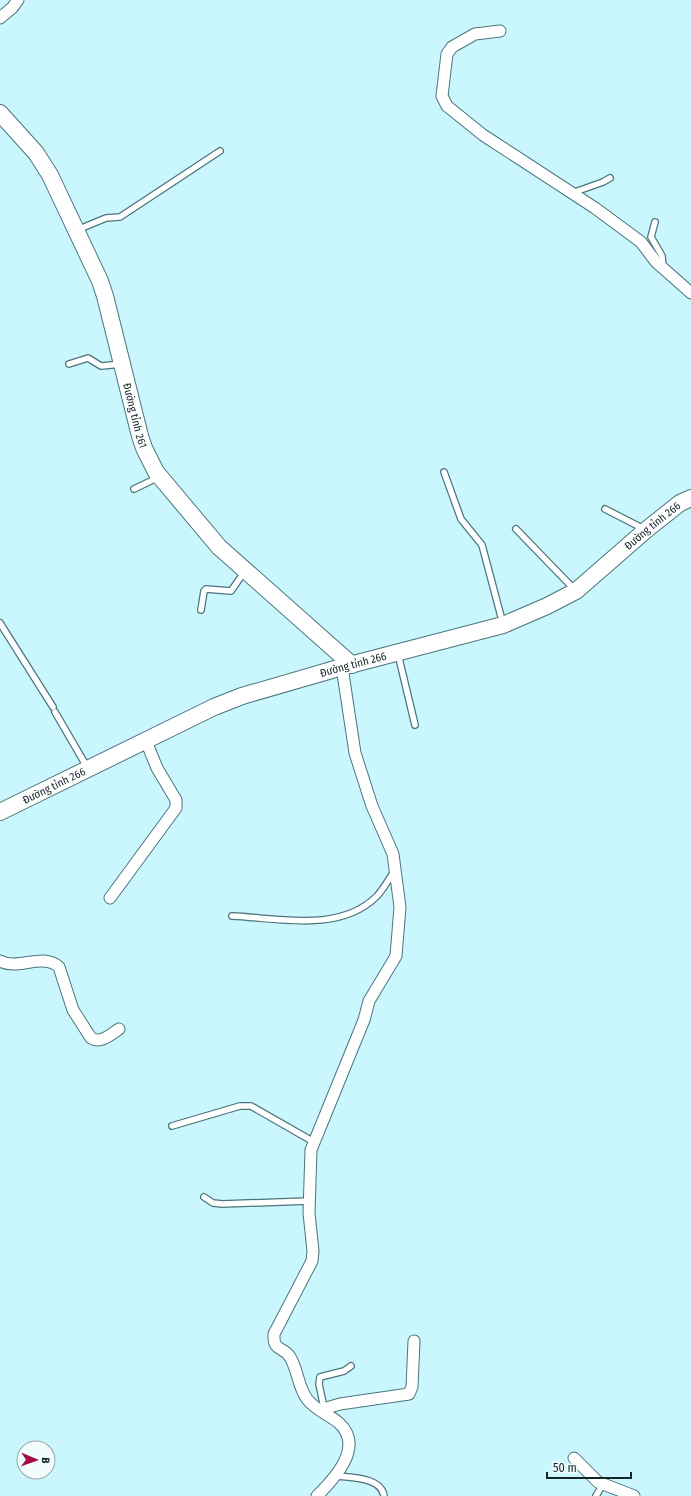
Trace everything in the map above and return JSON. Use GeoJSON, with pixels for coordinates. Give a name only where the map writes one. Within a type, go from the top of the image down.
{"type":"FeatureCollection","features":[{"type":"Feature","properties":{"kind":"main road","name":"Đường tỉnh 261"},"geometry":{"type":"LineString","coordinates":[[0,113],[23,137],[44,165],[58,189],[77,230],[105,296],[144,448],[160,477],[219,547],[347,666]]}},
{"type":"Feature","properties":{"kind":"main road","name":"Đường tỉnh 266"},"geometry":{"type":"LineString","coordinates":[[0,812],[214,707],[242,696],[397,652],[503,625],[547,606],[576,591],[646,530],[680,503],[691,498]]}},
{"type":"Feature","properties":{"kind":"street"},"geometry":{"type":"LineString","coordinates":[[0,18],[12,8],[18,0]]}},
{"type":"Feature","properties":{"kind":"street"},"geometry":{"type":"LineString","coordinates":[[500,31],[475,34],[452,47],[447,54],[442,96],[447,106],[466,123],[572,193],[641,242],[663,268],[691,293]]}},
{"type":"Feature","properties":{"kind":"street"},"geometry":{"type":"LineString","coordinates":[[318,1496],[337,1476],[347,1457],[348,1443],[346,1435],[339,1423],[322,1409],[309,1401],[303,1394],[290,1357],[276,1347],[274,1342],[274,1334],[312,1262],[313,1251],[308,1200],[311,1181],[310,1154],[364,1020],[369,1001],[396,956],[400,907],[390,842],[372,806],[356,753],[347,666]]}},
{"type":"Feature","properties":{"kind":"street"},"geometry":{"type":"LineString","coordinates":[[110,898],[176,808],[176,800],[158,768],[146,741]]}},
{"type":"Feature","properties":{"kind":"street"},"geometry":{"type":"LineString","coordinates":[[0,961],[8,965],[16,965],[32,961],[54,963],[59,967],[73,1010],[91,1038],[95,1040],[104,1039],[119,1029]]}},
{"type":"Feature","properties":{"kind":"street"},"geometry":{"type":"LineString","coordinates":[[322,1409],[356,1401],[410,1394],[412,1387],[414,1341]]}},
{"type":"Feature","properties":{"kind":"street"},"geometry":{"type":"LineString","coordinates":[[574,1458],[592,1477],[603,1484],[634,1496]]}},
{"type":"Feature","properties":{"kind":"lane"},"geometry":{"type":"LineString","coordinates":[[77,230],[106,218],[120,217],[220,151]]}},
{"type":"Feature","properties":{"kind":"lane"},"geometry":{"type":"LineString","coordinates":[[572,193],[610,178]]}},
{"type":"Feature","properties":{"kind":"lane"},"geometry":{"type":"LineString","coordinates":[[655,222],[651,237],[662,256],[663,268]]}},
{"type":"Feature","properties":{"kind":"lane"},"geometry":{"type":"LineString","coordinates":[[69,364],[88,358],[101,366],[122,364]]}},
{"type":"Feature","properties":{"kind":"lane"},"geometry":{"type":"LineString","coordinates":[[444,472],[460,519],[482,546],[503,625]]}},
{"type":"Feature","properties":{"kind":"lane"},"geometry":{"type":"LineString","coordinates":[[134,489],[160,477]]}},
{"type":"Feature","properties":{"kind":"lane"},"geometry":{"type":"LineString","coordinates":[[605,509],[646,530]]}},
{"type":"Feature","properties":{"kind":"lane"},"geometry":{"type":"LineString","coordinates":[[516,529],[576,591]]}},
{"type":"Feature","properties":{"kind":"lane"},"geometry":{"type":"LineString","coordinates":[[201,610],[204,591],[206,589],[231,591],[245,571]]}},
{"type":"Feature","properties":{"kind":"lane"},"geometry":{"type":"LineString","coordinates":[[0,623],[54,710],[88,769]]}},
{"type":"Feature","properties":{"kind":"lane"},"geometry":{"type":"LineString","coordinates":[[397,652],[415,725]]}},
{"type":"Feature","properties":{"kind":"lane"},"geometry":{"type":"LineString","coordinates":[[232,916],[311,921],[342,917],[363,907],[376,896],[395,870]]}},
{"type":"Feature","properties":{"kind":"lane"},"geometry":{"type":"LineString","coordinates":[[172,1126],[240,1106],[251,1106],[314,1142]]}},
{"type":"Feature","properties":{"kind":"lane"},"geometry":{"type":"LineString","coordinates":[[204,1197],[214,1203],[222,1204],[308,1200]]}},
{"type":"Feature","properties":{"kind":"lane"},"geometry":{"type":"LineString","coordinates":[[322,1409],[319,1384],[320,1377],[329,1373],[344,1371],[351,1366]]}},
{"type":"Feature","properties":{"kind":"lane"},"geometry":{"type":"LineString","coordinates":[[337,1476],[370,1481],[381,1488],[384,1496]]}},
{"type":"Feature","properties":{"kind":"lane"},"geometry":{"type":"LineString","coordinates":[[596,1496],[603,1484]]}}]}
